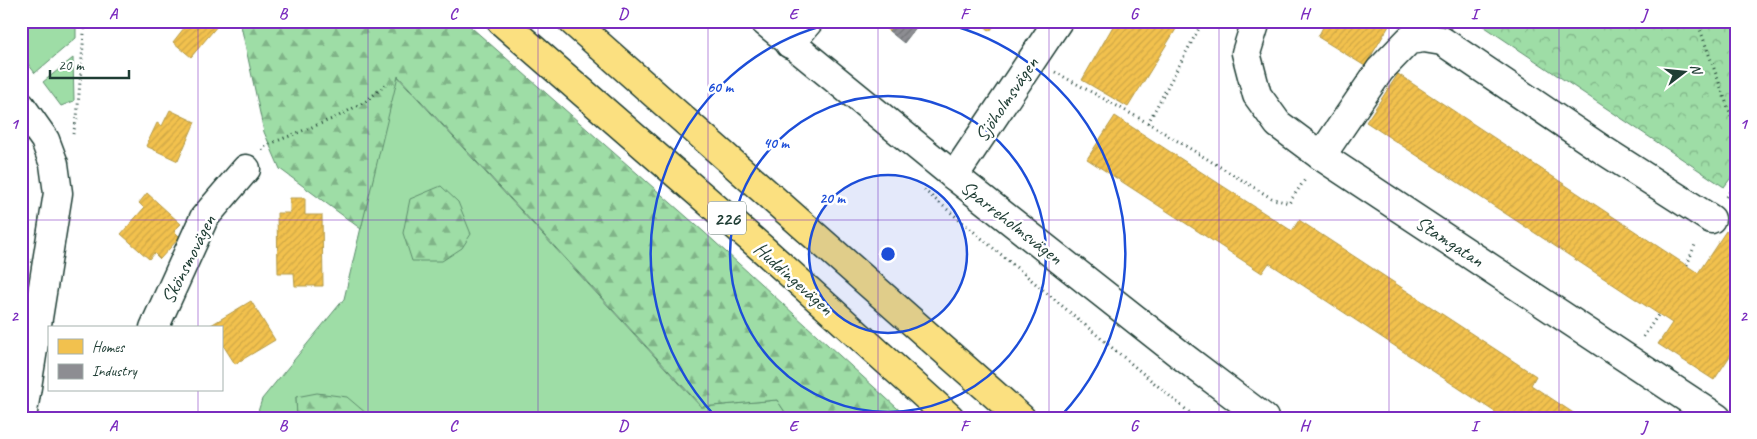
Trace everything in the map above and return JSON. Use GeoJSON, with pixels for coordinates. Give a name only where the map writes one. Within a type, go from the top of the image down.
{"type":"FeatureCollection","features":[{"type":"Feature","properties":{"kind":"main road","name":"Huddingevägen"},"geometry":{"type":"LineString","coordinates":[[501,21],[765,252],[950,418]]}},
{"type":"Feature","properties":{"kind":"main road","name":"226"},"geometry":{"type":"LineString","coordinates":[[572,21],[1020,418]]}},
{"type":"Feature","properties":{"kind":"street","name":"Sparreholmsvägen"},"geometry":{"type":"LineString","coordinates":[[764,21],[954,176],[1182,356],[1264,418]]}},
{"type":"Feature","properties":{"kind":"street"},"geometry":{"type":"LineString","coordinates":[[790,44],[809,21]]}},
{"type":"Feature","properties":{"kind":"street","name":"Sjöholmsvägen"},"geometry":{"type":"LineString","coordinates":[[954,176],[1058,21]]}},
{"type":"Feature","properties":{"kind":"street","name":"Stamgatan"},"geometry":{"type":"LineString","coordinates":[[1256,21],[1246,53],[1256,94],[1278,124],[1321,156],[1717,418]]}},
{"type":"Feature","properties":{"kind":"street"},"geometry":{"type":"LineString","coordinates":[[1321,156],[1380,70],[1409,40],[1424,38],[1442,41],[1603,150],[1711,219]]}},
{"type":"Feature","properties":{"kind":"street"},"geometry":{"type":"LineString","coordinates":[[21,106],[45,140],[54,164],[58,193],[40,356],[22,418]]}},
{"type":"Feature","properties":{"kind":"street","name":"Skönsmovägen"},"geometry":{"type":"LineString","coordinates":[[155,326],[204,218],[246,170]]}},
{"type":"Feature","properties":{"kind":"path"},"geometry":{"type":"LineString","coordinates":[[77,118],[85,21]]}},
{"type":"Feature","properties":{"kind":"path"},"geometry":{"type":"LineString","coordinates":[[1148,123],[1203,21]]}},
{"type":"Feature","properties":{"kind":"path"},"geometry":{"type":"LineString","coordinates":[[1697,21],[1731,116],[1736,125]]}},
{"type":"Feature","properties":{"kind":"path"},"geometry":{"type":"LineString","coordinates":[[1032,59],[1148,123],[1273,198],[1288,203],[1321,156]]}},
{"type":"Feature","properties":{"kind":"path"},"geometry":{"type":"LineString","coordinates":[[246,170],[267,145],[337,117],[366,101],[388,82]]}},
{"type":"Feature","properties":{"kind":"path"},"geometry":{"type":"LineString","coordinates":[[917,184],[1196,418]]}},
{"type":"Feature","properties":{"kind":"green space"},"geometry":{"type":"Polygon","coordinates":[[[21,21],[76,21],[76,38],[35,73],[21,55],[21,21]]]}},
{"type":"Feature","properties":{"kind":"green space"},"geometry":{"type":"Polygon","coordinates":[[[240,21],[464,21],[704,232],[908,418],[789,418],[777,400],[702,407],[398,76],[361,229],[280,169],[264,132],[240,21]]]}},
{"type":"Feature","properties":{"kind":"green space"},"geometry":{"type":"Polygon","coordinates":[[[1476,21],[1736,21],[1736,171],[1724,187],[1476,21]]]}},
{"type":"Feature","properties":{"kind":"green space"},"geometry":{"type":"Polygon","coordinates":[[[73,58],[74,101],[61,106],[43,82],[73,58]]]}},
{"type":"Feature","properties":{"kind":"green space"},"geometry":{"type":"Polygon","coordinates":[[[397,76],[701,407],[777,400],[789,418],[367,418],[366,414],[296,397],[297,418],[256,418],[262,399],[344,299],[397,76]]]}},
{"type":"Feature","properties":{"kind":"green space"},"geometry":{"type":"Polygon","coordinates":[[[441,186],[458,202],[471,234],[462,248],[442,261],[412,261],[403,233],[410,199],[441,186]]]}},
{"type":"Feature","properties":{"kind":"green space"},"geometry":{"type":"Polygon","coordinates":[[[317,393],[347,397],[367,414],[367,418],[297,418],[296,397],[317,393]]]}},
{"type":"Feature","properties":{"kind":"building: Homes"},"geometry":{"type":"Polygon","coordinates":[[[176,21],[214,21],[218,25],[191,57],[173,42],[184,28],[176,21]]]}},
{"type":"Feature","properties":{"kind":"building: Homes"},"geometry":{"type":"Polygon","coordinates":[[[875,21],[897,21],[889,31],[875,21]]]}},
{"type":"Feature","properties":{"kind":"building: Homes"},"geometry":{"type":"Polygon","coordinates":[[[979,21],[998,21],[990,31],[979,21]]]}},
{"type":"Feature","properties":{"kind":"building: Homes"},"geometry":{"type":"Polygon","coordinates":[[[1116,21],[1181,21],[1128,107],[1082,80],[1116,21]]]}},
{"type":"Feature","properties":{"kind":"building: Homes"},"geometry":{"type":"Polygon","coordinates":[[[1326,21],[1392,21],[1365,66],[1318,37],[1326,21]]]}},
{"type":"Feature","properties":{"kind":"building: Homes"},"geometry":{"type":"Polygon","coordinates":[[[1398,74],[1698,273],[1726,231],[1733,236],[1736,231],[1736,347],[1714,380],[1658,344],[1672,323],[1366,122],[1398,74]]]}},
{"type":"Feature","properties":{"kind":"building: Homes"},"geometry":{"type":"Polygon","coordinates":[[[170,110],[195,122],[178,161],[146,146],[157,123],[162,126],[170,110]]]}},
{"type":"Feature","properties":{"kind":"building: Homes"},"geometry":{"type":"Polygon","coordinates":[[[1115,116],[1292,231],[1299,220],[1536,376],[1531,385],[1581,418],[1504,418],[1269,263],[1262,273],[1087,159],[1115,116]]]}},
{"type":"Feature","properties":{"kind":"building: Homes"},"geometry":{"type":"Polygon","coordinates":[[[147,193],[181,224],[174,231],[180,237],[160,259],[154,253],[149,259],[121,234],[144,208],[139,203],[147,193]]]}},
{"type":"Feature","properties":{"kind":"building: Homes"},"geometry":{"type":"Polygon","coordinates":[[[290,198],[305,198],[305,215],[322,215],[323,286],[295,286],[294,273],[278,273],[277,213],[290,213],[290,198]]]}},
{"type":"Feature","properties":{"kind":"building: Homes"},"geometry":{"type":"Polygon","coordinates":[[[251,301],[275,340],[235,364],[222,344],[222,326],[211,325],[251,301]]]}},
{"type":"Feature","properties":{"kind":"building: Industry"},"geometry":{"type":"Polygon","coordinates":[[[897,21],[921,21],[904,43],[889,31],[897,21]]]}}]}
